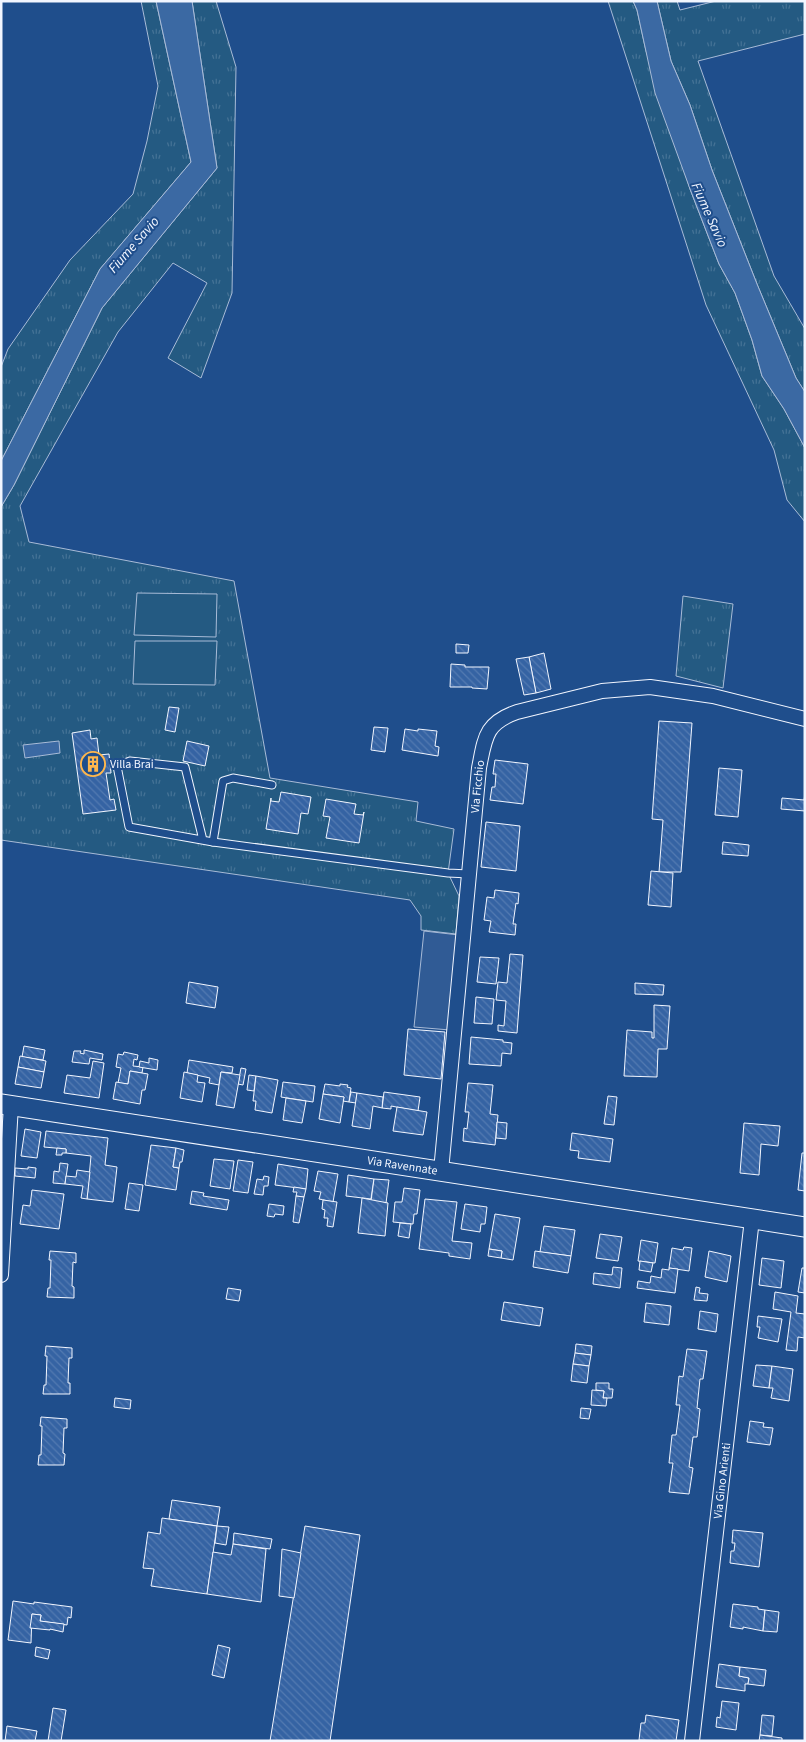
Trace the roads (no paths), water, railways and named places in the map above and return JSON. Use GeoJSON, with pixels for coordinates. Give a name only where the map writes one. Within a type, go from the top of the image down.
{"type":"FeatureCollection","features":[{"type":"Feature","properties":{"kind":"main road","name":"Via Ravennate"},"geometry":{"type":"LineString","coordinates":[[6,1104],[805,1227]]}},
{"type":"Feature","properties":{"kind":"street","name":"Via Ficchio"},"geometry":{"type":"LineString","coordinates":[[441,1171],[479,768],[485,738],[492,725],[503,717],[602,691],[650,687],[713,696],[805,719]]}},
{"type":"Feature","properties":{"kind":"street"},"geometry":{"type":"LineString","coordinates":[[1,1275],[6,1104]]}},
{"type":"Feature","properties":{"kind":"street","name":"Via Gino Arienti"},"geometry":{"type":"LineString","coordinates":[[692,1741],[752,1219]]}},
{"type":"Feature","properties":{"kind":"lane"},"geometry":{"type":"LineString","coordinates":[[203,840],[185,767],[130,760],[117,766],[129,826],[213,842],[448,873],[469,874]]}},
{"type":"Feature","properties":{"kind":"lane"},"geometry":{"type":"LineString","coordinates":[[213,842],[223,781],[233,778],[272,785]]}},
{"type":"Feature","properties":{"kind":"water","name":"Fiume Savio"},"geometry":{"type":"Polygon","coordinates":[[[156,1],[192,1],[217,168],[102,308],[14,485],[1,507],[1,461],[100,269],[191,162],[156,1]]]}},
{"type":"Feature","properties":{"kind":"water","name":"Fiume Savio"},"geometry":{"type":"Polygon","coordinates":[[[633,1],[657,1],[671,61],[690,105],[712,170],[796,378],[805,392],[805,448],[784,409],[762,376],[752,340],[735,293],[719,264],[690,189],[655,93],[637,10],[633,1]]]}},
{"type":"Feature","properties":{"kind":"water"},"geometry":{"type":"Polygon","coordinates":[[[59,741],[60,753],[25,758],[23,745],[59,741]]]}},
{"type":"Feature","properties":{"kind":"place","name":"Villa Brai"},"geometry":{"type":"Point","coordinates":[93,764]}}]}
